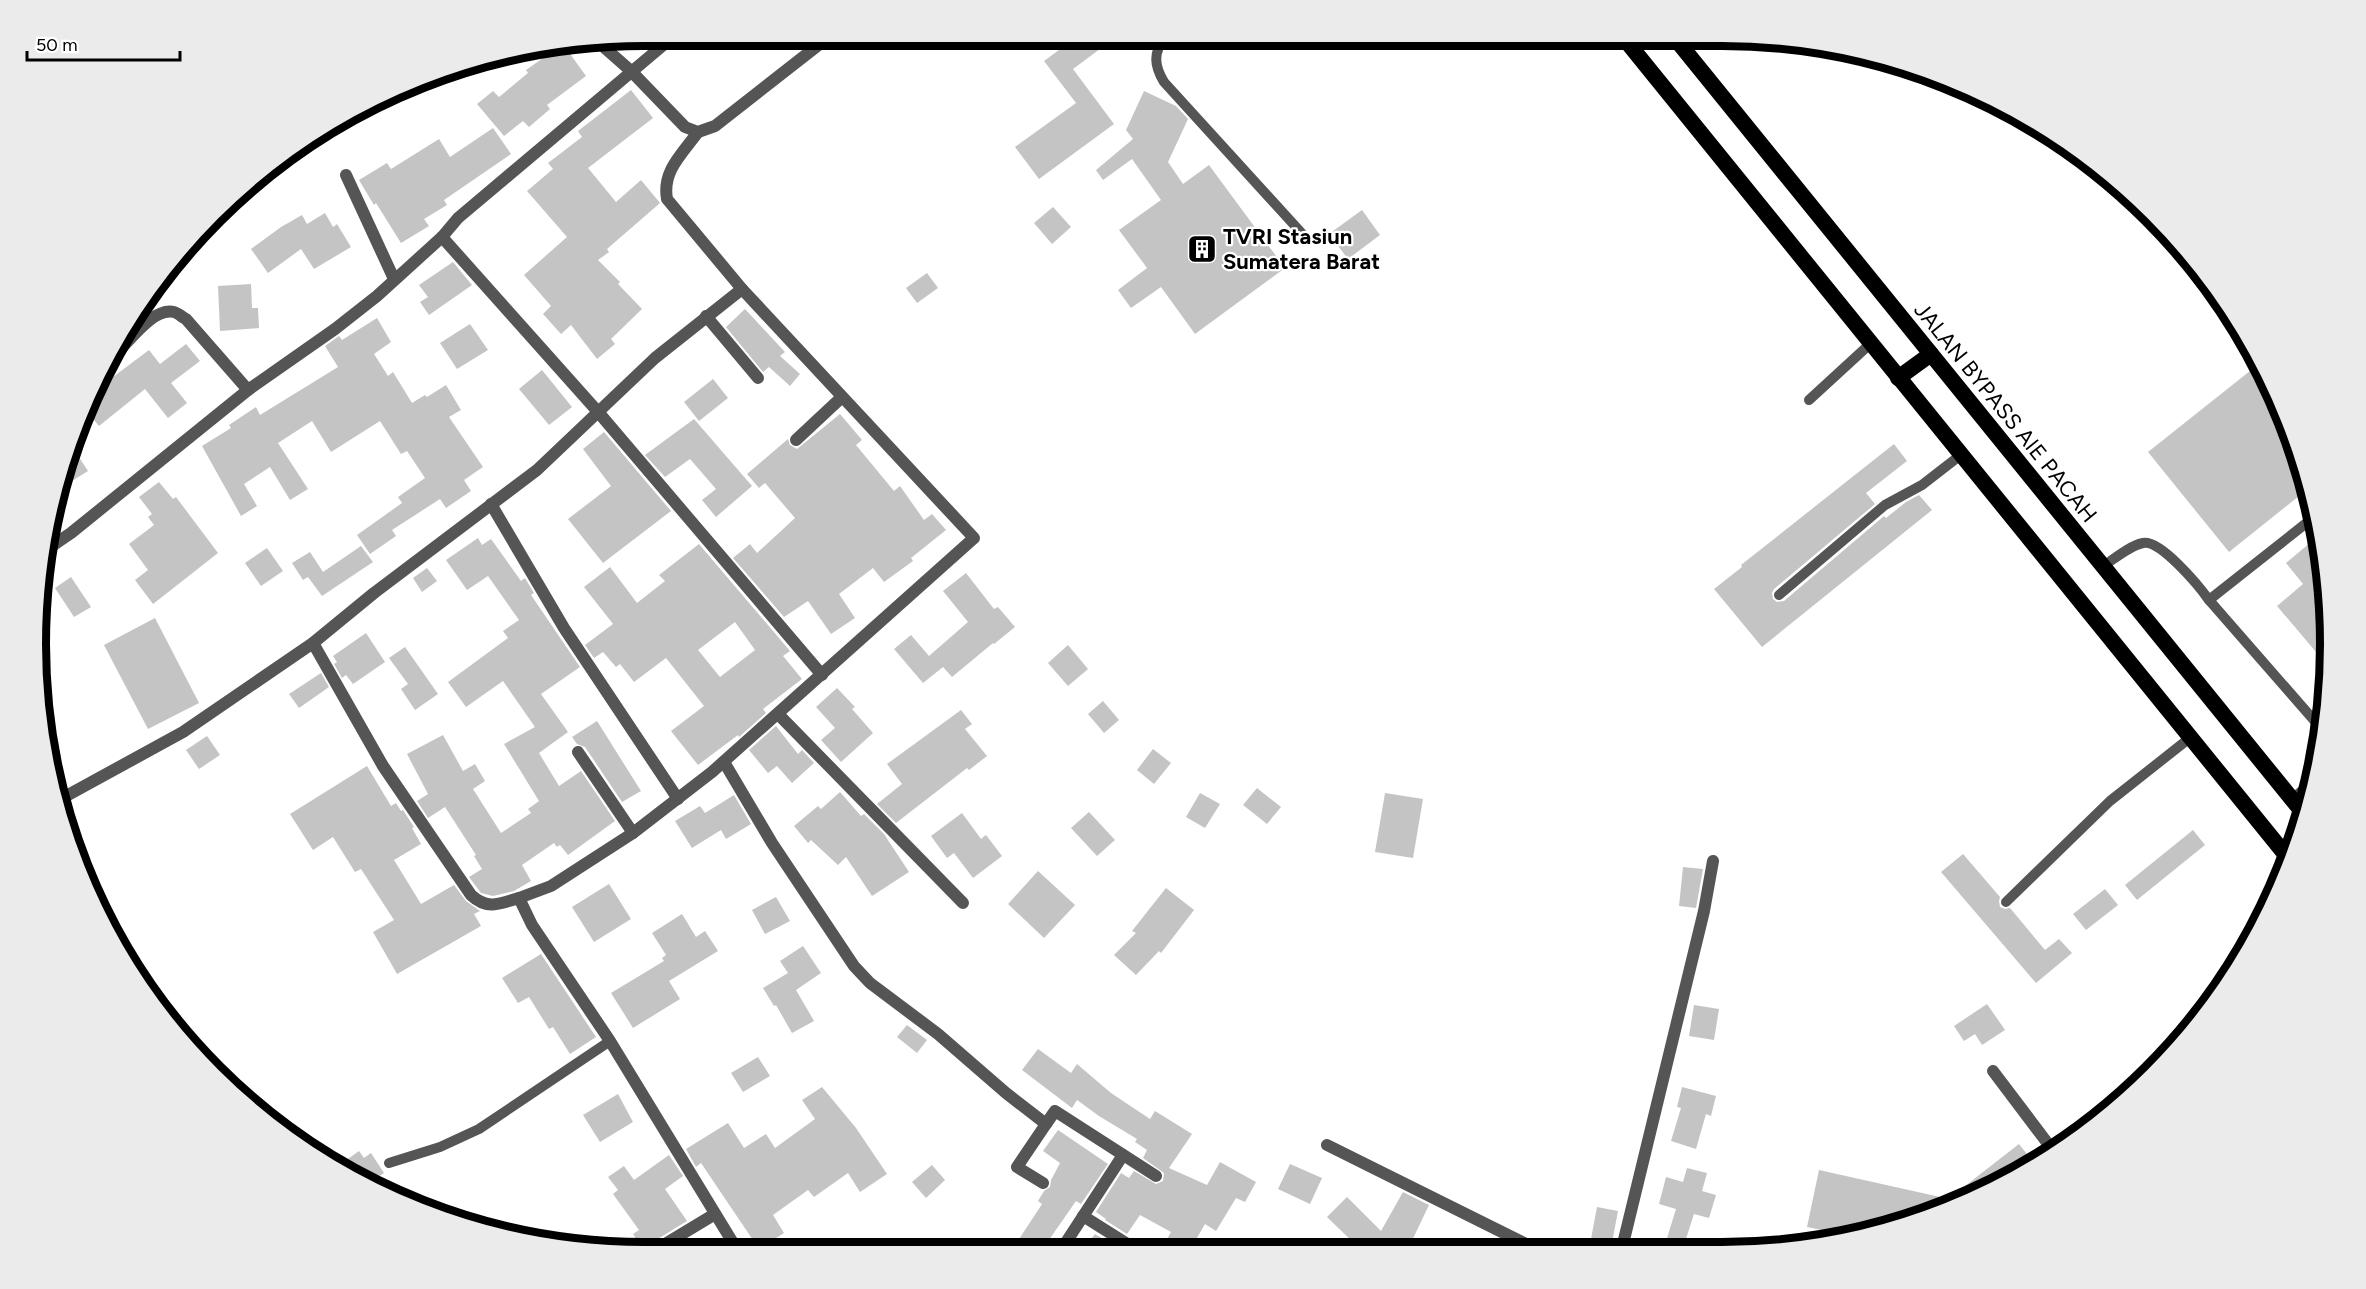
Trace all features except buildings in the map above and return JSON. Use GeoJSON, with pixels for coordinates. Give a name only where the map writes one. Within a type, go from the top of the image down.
{"type":"FeatureCollection","features":[{"type":"Feature","properties":{"kind":"highway"},"geometry":{"type":"LineString","coordinates":[[1630,46],[2283,851]]}},
{"type":"Feature","properties":{"kind":"highway","name":"JALAN BYPASS AIE PACAH"},"geometry":{"type":"LineString","coordinates":[[1681,46],[2297,805]]}},
{"type":"Feature","properties":{"kind":"highway"},"geometry":{"type":"LineString","coordinates":[[1898,378],[1931,354]]}},
{"type":"Feature","properties":{"kind":"street"},"geometry":{"type":"LineString","coordinates":[[56,543],[71,533],[248,390],[335,329],[442,237],[458,219],[662,46]]}},
{"type":"Feature","properties":{"kind":"street"},"geometry":{"type":"LineString","coordinates":[[313,643],[383,766],[471,895],[479,903],[489,906],[551,886],[633,833],[678,799],[724,762],[974,538],[742,288],[668,199],[665,186],[669,172],[698,132],[715,126],[817,46]]}},
{"type":"Feature","properties":{"kind":"street"},"geometry":{"type":"LineString","coordinates":[[605,48],[631,71],[685,127],[698,132]]}},
{"type":"Feature","properties":{"kind":"street"},"geometry":{"type":"LineString","coordinates":[[346,175],[394,279]]}},
{"type":"Feature","properties":{"kind":"street"},"geometry":{"type":"LineString","coordinates":[[442,237],[599,412],[822,675]]}},
{"type":"Feature","properties":{"kind":"street"},"geometry":{"type":"LineString","coordinates":[[66,796],[183,732],[313,643],[374,593],[537,470],[656,358],[742,288]]}},
{"type":"Feature","properties":{"kind":"street"},"geometry":{"type":"LineString","coordinates":[[133,336],[148,320],[160,313],[173,312],[186,319],[248,390]]}},
{"type":"Feature","properties":{"kind":"street"},"geometry":{"type":"LineString","coordinates":[[706,316],[758,378]]}},
{"type":"Feature","properties":{"kind":"street"},"geometry":{"type":"LineString","coordinates":[[796,440],[842,397]]}},
{"type":"Feature","properties":{"kind":"street"},"geometry":{"type":"LineString","coordinates":[[491,504],[564,628],[678,799]]}},
{"type":"Feature","properties":{"kind":"street"},"geometry":{"type":"LineString","coordinates":[[778,714],[963,903]]}},
{"type":"Feature","properties":{"kind":"street"},"geometry":{"type":"LineString","coordinates":[[578,752],[633,833]]}},
{"type":"Feature","properties":{"kind":"street"},"geometry":{"type":"LineString","coordinates":[[724,762],[772,843],[854,966],[870,983],[938,1034],[1046,1124]]}},
{"type":"Feature","properties":{"kind":"street"},"geometry":{"type":"LineString","coordinates":[[1623,1242],[1704,912],[1713,861]]}},
{"type":"Feature","properties":{"kind":"street"},"geometry":{"type":"LineString","coordinates":[[519,898],[532,926],[610,1041],[732,1242]]}},
{"type":"Feature","properties":{"kind":"street"},"geometry":{"type":"LineString","coordinates":[[1993,1071],[2049,1145]]}},
{"type":"Feature","properties":{"kind":"street"},"geometry":{"type":"LineString","coordinates":[[1043,1183],[1017,1167],[1055,1111],[1156,1176]]}},
{"type":"Feature","properties":{"kind":"street"},"geometry":{"type":"LineString","coordinates":[[1327,1145],[1522,1242]]}},
{"type":"Feature","properties":{"kind":"street"},"geometry":{"type":"LineString","coordinates":[[1066,1242],[1123,1155]]}},
{"type":"Feature","properties":{"kind":"street"},"geometry":{"type":"LineString","coordinates":[[669,1242],[715,1214]]}},
{"type":"Feature","properties":{"kind":"street"},"geometry":{"type":"LineString","coordinates":[[1083,1216],[1124,1242]]}},
{"type":"Feature","properties":{"kind":"lane"},"geometry":{"type":"LineString","coordinates":[[1159,46],[1155,58],[1157,70],[1164,81],[1306,238]]}},
{"type":"Feature","properties":{"kind":"lane"},"geometry":{"type":"LineString","coordinates":[[1809,400],[1870,344]]}},
{"type":"Feature","properties":{"kind":"lane"},"geometry":{"type":"LineString","coordinates":[[1779,595],[1886,505],[1922,485],[1962,454]]}},
{"type":"Feature","properties":{"kind":"lane"},"geometry":{"type":"LineString","coordinates":[[2209,600],[2307,523]]}},
{"type":"Feature","properties":{"kind":"lane"},"geometry":{"type":"LineString","coordinates":[[2102,567],[2143,543],[2156,544],[2199,587],[2314,721]]}},
{"type":"Feature","properties":{"kind":"lane"},"geometry":{"type":"LineString","coordinates":[[2006,902],[2110,801],[2191,738]]}},
{"type":"Feature","properties":{"kind":"lane"},"geometry":{"type":"LineString","coordinates":[[2292,799],[2301,792]]}},
{"type":"Feature","properties":{"kind":"lane"},"geometry":{"type":"LineString","coordinates":[[389,1163],[440,1147],[479,1129],[610,1041]]}},
{"type":"Feature","properties":{"kind":"place","name":"TVRI Stasiun Sumatera Barat"},"geometry":{"type":"Point","coordinates":[1202,249]}}]}
